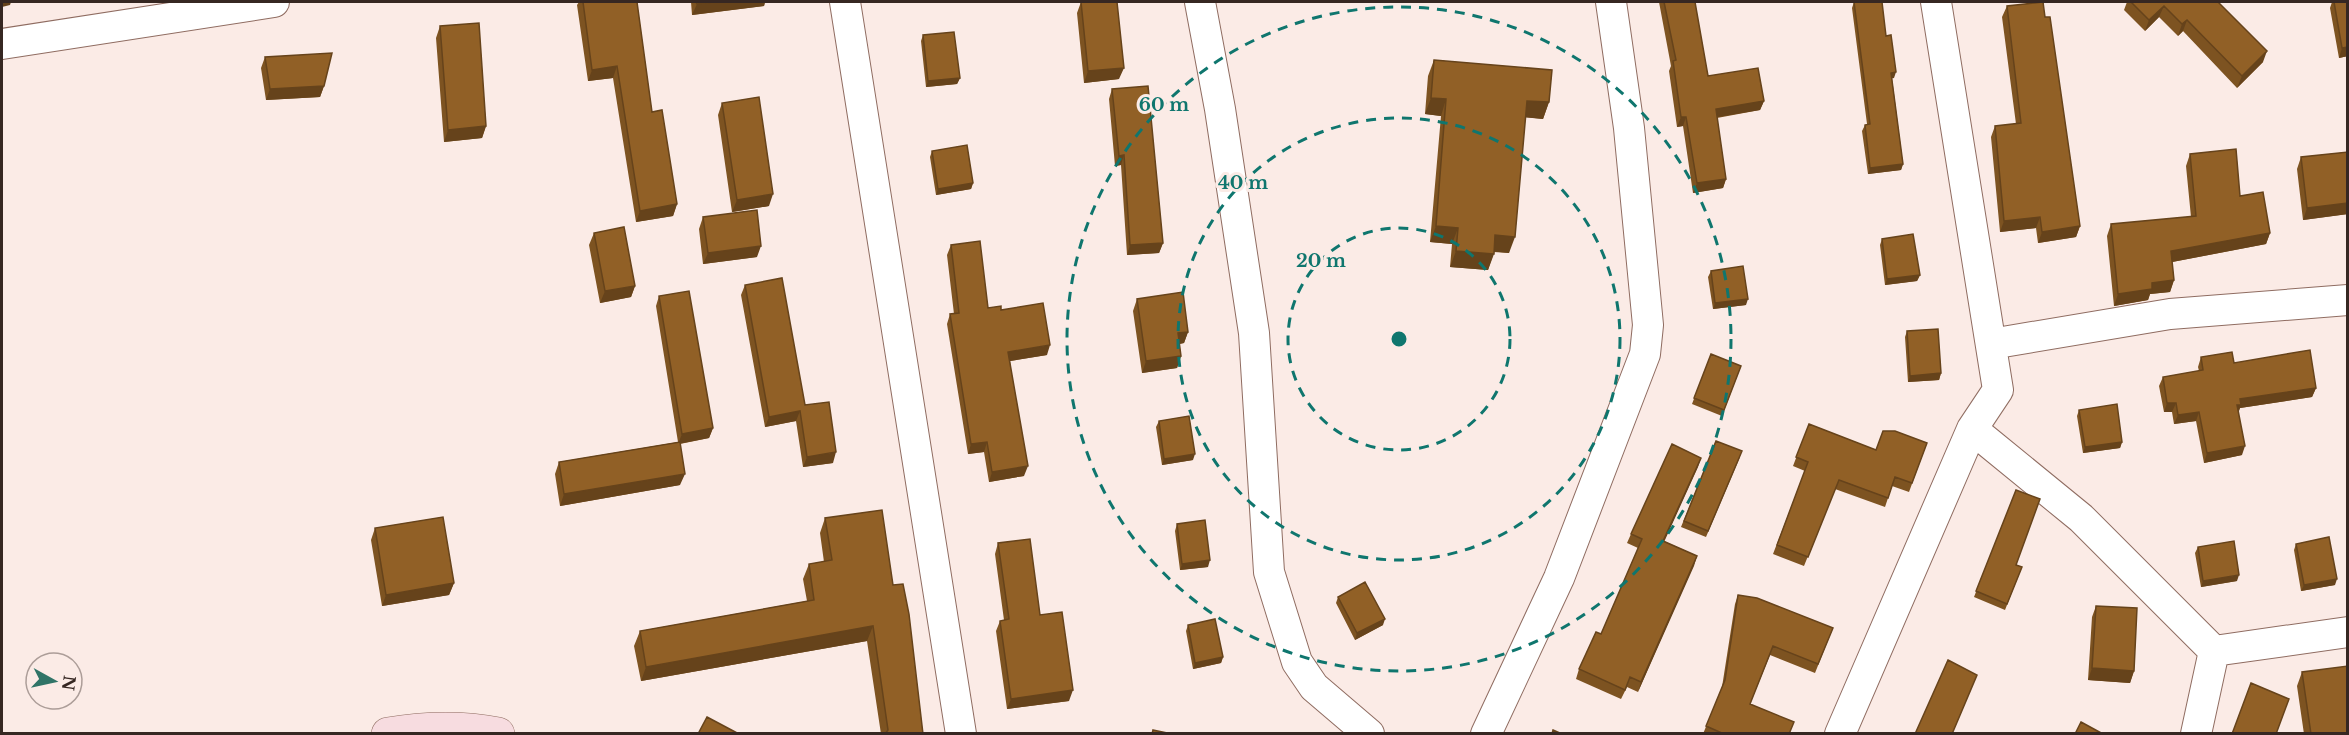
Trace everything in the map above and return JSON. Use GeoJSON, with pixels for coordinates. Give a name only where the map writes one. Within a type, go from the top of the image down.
{"type":"FeatureCollection","features":[{"type":"Feature","properties":{"kind":"street"},"geometry":{"type":"LineString","coordinates":[[2,44],[274,2]]}},
{"type":"Feature","properties":{"kind":"street"},"geometry":{"type":"LineString","coordinates":[[845,2],[961,734]]}},
{"type":"Feature","properties":{"kind":"street"},"geometry":{"type":"LineString","coordinates":[[1200,2],[1220,109],[1254,333],[1269,572],[1297,662],[1314,687],[1369,734]]}},
{"type":"Feature","properties":{"kind":"street"},"geometry":{"type":"LineString","coordinates":[[1486,734],[1559,578],[1645,354],[1648,325],[1629,128],[1611,2]]}},
{"type":"Feature","properties":{"kind":"street"},"geometry":{"type":"LineString","coordinates":[[1840,734],[1972,429],[1998,390],[1936,2]]}},
{"type":"Feature","properties":{"kind":"street"},"geometry":{"type":"LineString","coordinates":[[1991,344],[2170,314],[2348,300]]}},
{"type":"Feature","properties":{"kind":"street"},"geometry":{"type":"LineString","coordinates":[[1972,429],[2081,518],[2214,651]]}},
{"type":"Feature","properties":{"kind":"street"},"geometry":{"type":"LineString","coordinates":[[2214,651],[2348,632]]}},
{"type":"Feature","properties":{"kind":"street"},"geometry":{"type":"LineString","coordinates":[[2196,734],[2214,651]]}},
{"type":"Feature","properties":{"kind":"street"},"geometry":{"type":"LineString","coordinates":[[388,734],[442,729],[498,734]]}},
{"type":"Feature","properties":{"kind":"building"},"geometry":{"type":"Polygon","coordinates":[[[583,2],[637,2],[652,112],[662,110],[677,204],[640,211],[617,66],[592,70],[583,2]]]}},
{"type":"Feature","properties":{"kind":"building"},"geometry":{"type":"Polygon","coordinates":[[[1081,2],[1117,2],[1124,68],[1088,71],[1081,2]]]}},
{"type":"Feature","properties":{"kind":"building"},"geometry":{"type":"Polygon","coordinates":[[[1664,2],[1695,2],[1708,76],[1758,68],[1764,101],[1716,109],[1726,179],[1697,183],[1686,117],[1681,117],[1673,61],[1676,60],[1664,2]]]}},
{"type":"Feature","properties":{"kind":"building"},"geometry":{"type":"Polygon","coordinates":[[[1854,2],[1882,2],[1886,36],[1891,35],[1896,72],[1891,73],[1903,164],[1870,168],[1865,125],[1870,124],[1854,2]]]}},
{"type":"Feature","properties":{"kind":"building"},"geometry":{"type":"Polygon","coordinates":[[[2043,2],[2045,17],[2050,17],[2080,226],[2042,232],[2040,217],[2004,221],[1995,126],[2021,123],[2007,6],[2043,2]]]}},
{"type":"Feature","properties":{"kind":"building"},"geometry":{"type":"Polygon","coordinates":[[[2131,2],[2218,2],[2267,51],[2242,76],[2187,20],[2182,24],[2164,6],[2149,20],[2131,2]]]}},
{"type":"Feature","properties":{"kind":"building"},"geometry":{"type":"Polygon","coordinates":[[[2334,2],[2348,2],[2348,47],[2342,48],[2334,2]]]}},
{"type":"Feature","properties":{"kind":"building"},"geometry":{"type":"Polygon","coordinates":[[[479,23],[486,126],[448,130],[440,26],[479,23]]]}},
{"type":"Feature","properties":{"kind":"building"},"geometry":{"type":"Polygon","coordinates":[[[954,32],[960,78],[928,81],[923,35],[954,32]]]}},
{"type":"Feature","properties":{"kind":"building"},"geometry":{"type":"Polygon","coordinates":[[[332,53],[324,86],[270,89],[265,57],[332,53]]]}},
{"type":"Feature","properties":{"kind":"building"},"geometry":{"type":"Polygon","coordinates":[[[1434,60],[1552,70],[1549,102],[1527,101],[1515,237],[1495,235],[1494,254],[1456,251],[1458,228],[1436,226],[1446,99],[1431,98],[1434,60]]]}},
{"type":"Feature","properties":{"kind":"building"},"geometry":{"type":"Polygon","coordinates":[[[1148,86],[1163,243],[1130,245],[1124,155],[1119,156],[1112,89],[1148,86]]]}},
{"type":"Feature","properties":{"kind":"building"},"geometry":{"type":"Polygon","coordinates":[[[759,97],[773,194],[737,200],[722,103],[759,97]]]}},
{"type":"Feature","properties":{"kind":"building"},"geometry":{"type":"Polygon","coordinates":[[[967,145],[973,183],[938,189],[932,151],[967,145]]]}},
{"type":"Feature","properties":{"kind":"building"},"geometry":{"type":"Polygon","coordinates":[[[2236,149],[2240,196],[2263,192],[2270,233],[2171,251],[2174,280],[2152,283],[2152,289],[2118,294],[2111,224],[2196,216],[2190,154],[2236,149]]]}},
{"type":"Feature","properties":{"kind":"building"},"geometry":{"type":"Polygon","coordinates":[[[2348,152],[2348,203],[2307,208],[2301,157],[2348,152]]]}},
{"type":"Feature","properties":{"kind":"building"},"geometry":{"type":"Polygon","coordinates":[[[757,210],[761,246],[708,253],[703,217],[757,210]]]}},
{"type":"Feature","properties":{"kind":"building"},"geometry":{"type":"Polygon","coordinates":[[[624,227],[635,286],[605,291],[594,233],[624,227]]]}},
{"type":"Feature","properties":{"kind":"building"},"geometry":{"type":"Polygon","coordinates":[[[1913,234],[1920,275],[1887,279],[1882,239],[1913,234]]]}},
{"type":"Feature","properties":{"kind":"building"},"geometry":{"type":"Polygon","coordinates":[[[980,241],[988,308],[1001,306],[1001,310],[1043,303],[1050,345],[1008,352],[1028,466],[992,472],[987,442],[971,444],[950,314],[959,313],[951,245],[980,241]]]}},
{"type":"Feature","properties":{"kind":"building"},"geometry":{"type":"Polygon","coordinates":[[[1743,266],[1748,299],[1715,303],[1711,271],[1743,266]]]}},
{"type":"Feature","properties":{"kind":"building"},"geometry":{"type":"Polygon","coordinates":[[[782,278],[805,405],[829,402],[836,452],[807,457],[800,411],[769,417],[745,285],[782,278]]]}},
{"type":"Feature","properties":{"kind":"building"},"geometry":{"type":"Polygon","coordinates":[[[689,291],[713,428],[682,434],[659,296],[689,291]]]}},
{"type":"Feature","properties":{"kind":"building"},"geometry":{"type":"Polygon","coordinates":[[[1183,292],[1188,332],[1178,333],[1181,356],[1146,361],[1137,299],[1183,292]]]}},
{"type":"Feature","properties":{"kind":"building"},"geometry":{"type":"Polygon","coordinates":[[[1938,329],[1941,373],[1910,376],[1907,331],[1938,329]]]}},
{"type":"Feature","properties":{"kind":"building"},"geometry":{"type":"Polygon","coordinates":[[[2310,350],[2316,388],[2240,399],[2241,405],[2237,405],[2245,446],[2207,453],[2199,412],[2178,415],[2176,403],[2167,403],[2163,377],[2203,370],[2201,357],[2232,352],[2234,363],[2310,350]]]}},
{"type":"Feature","properties":{"kind":"building"},"geometry":{"type":"Polygon","coordinates":[[[1711,354],[1741,366],[1724,410],[1694,398],[1711,354]]]}},
{"type":"Feature","properties":{"kind":"building"},"geometry":{"type":"Polygon","coordinates":[[[2117,404],[2122,442],[2085,447],[2079,410],[2117,404]]]}},
{"type":"Feature","properties":{"kind":"building"},"geometry":{"type":"Polygon","coordinates":[[[1189,416],[1195,454],[1164,459],[1159,421],[1189,416]]]}},
{"type":"Feature","properties":{"kind":"building"},"geometry":{"type":"Polygon","coordinates":[[[1809,424],[1876,450],[1883,431],[1895,431],[1927,443],[1912,483],[1895,477],[1888,498],[1839,480],[1808,557],[1777,545],[1808,462],[1796,457],[1809,424]]]}},
{"type":"Feature","properties":{"kind":"building"},"geometry":{"type":"Polygon","coordinates":[[[1716,441],[1742,451],[1708,531],[1684,521],[1716,441]]]}},
{"type":"Feature","properties":{"kind":"building"},"geometry":{"type":"Polygon","coordinates":[[[680,442],[685,474],[564,494],[559,462],[680,442]]]}},
{"type":"Feature","properties":{"kind":"building"},"geometry":{"type":"Polygon","coordinates":[[[1672,444],[1701,458],[1663,541],[1697,556],[1641,682],[1630,677],[1625,690],[1579,669],[1596,632],[1601,634],[1642,539],[1631,534],[1672,444]]]}},
{"type":"Feature","properties":{"kind":"building"},"geometry":{"type":"Polygon","coordinates":[[[2016,490],[2040,499],[2016,565],[2022,567],[2007,604],[1976,591],[2016,490]]]}},
{"type":"Feature","properties":{"kind":"building"},"geometry":{"type":"Polygon","coordinates":[[[882,510],[893,585],[903,584],[909,614],[923,734],[885,734],[888,730],[873,626],[646,667],[640,631],[814,600],[809,564],[832,560],[825,518],[882,510]]]}},
{"type":"Feature","properties":{"kind":"building"},"geometry":{"type":"Polygon","coordinates":[[[443,517],[454,583],[386,595],[375,528],[443,517]]]}},
{"type":"Feature","properties":{"kind":"building"},"geometry":{"type":"Polygon","coordinates":[[[1205,520],[1210,560],[1182,564],[1177,524],[1205,520]]]}},
{"type":"Feature","properties":{"kind":"building"},"geometry":{"type":"Polygon","coordinates":[[[2329,537],[2337,579],[2304,585],[2296,544],[2329,537]]]}},
{"type":"Feature","properties":{"kind":"building"},"geometry":{"type":"Polygon","coordinates":[[[1030,539],[1040,615],[1062,612],[1073,690],[1011,699],[1000,621],[1009,619],[998,543],[1030,539]]]}},
{"type":"Feature","properties":{"kind":"building"},"geometry":{"type":"Polygon","coordinates":[[[2234,541],[2239,575],[2203,581],[2198,547],[2234,541]]]}},
{"type":"Feature","properties":{"kind":"building"},"geometry":{"type":"Polygon","coordinates":[[[1365,582],[1385,619],[1357,633],[1338,597],[1365,582]]]}},
{"type":"Feature","properties":{"kind":"building"},"geometry":{"type":"Polygon","coordinates":[[[1738,595],[1757,598],[1833,628],[1818,664],[1773,646],[1750,704],[1794,722],[1789,734],[1724,734],[1706,726],[1725,680],[1738,595]]]}},
{"type":"Feature","properties":{"kind":"building"},"geometry":{"type":"Polygon","coordinates":[[[2096,606],[2137,608],[2134,671],[2092,668],[2096,606]]]}},
{"type":"Feature","properties":{"kind":"building"},"geometry":{"type":"Polygon","coordinates":[[[1215,619],[1223,657],[1195,663],[1188,625],[1215,619]]]}},
{"type":"Feature","properties":{"kind":"building"},"geometry":{"type":"Polygon","coordinates":[[[1948,660],[1977,675],[1952,734],[1915,734],[1948,660]]]}},
{"type":"Feature","properties":{"kind":"building"},"geometry":{"type":"Polygon","coordinates":[[[2348,666],[2348,734],[2311,734],[2302,672],[2348,666]]]}},
{"type":"Feature","properties":{"kind":"building"},"geometry":{"type":"Polygon","coordinates":[[[2251,683],[2289,699],[2276,734],[2232,734],[2251,683]]]}},
{"type":"Feature","properties":{"kind":"building"},"geometry":{"type":"Polygon","coordinates":[[[707,717],[739,734],[698,734],[707,717]]]}},
{"type":"Feature","properties":{"kind":"building"},"geometry":{"type":"Polygon","coordinates":[[[2081,722],[2103,734],[2075,734],[2081,722]]]}},
{"type":"Feature","properties":{"kind":"building"},"geometry":{"type":"Polygon","coordinates":[[[1153,730],[1172,734],[1152,734],[1153,730]]]}}]}
